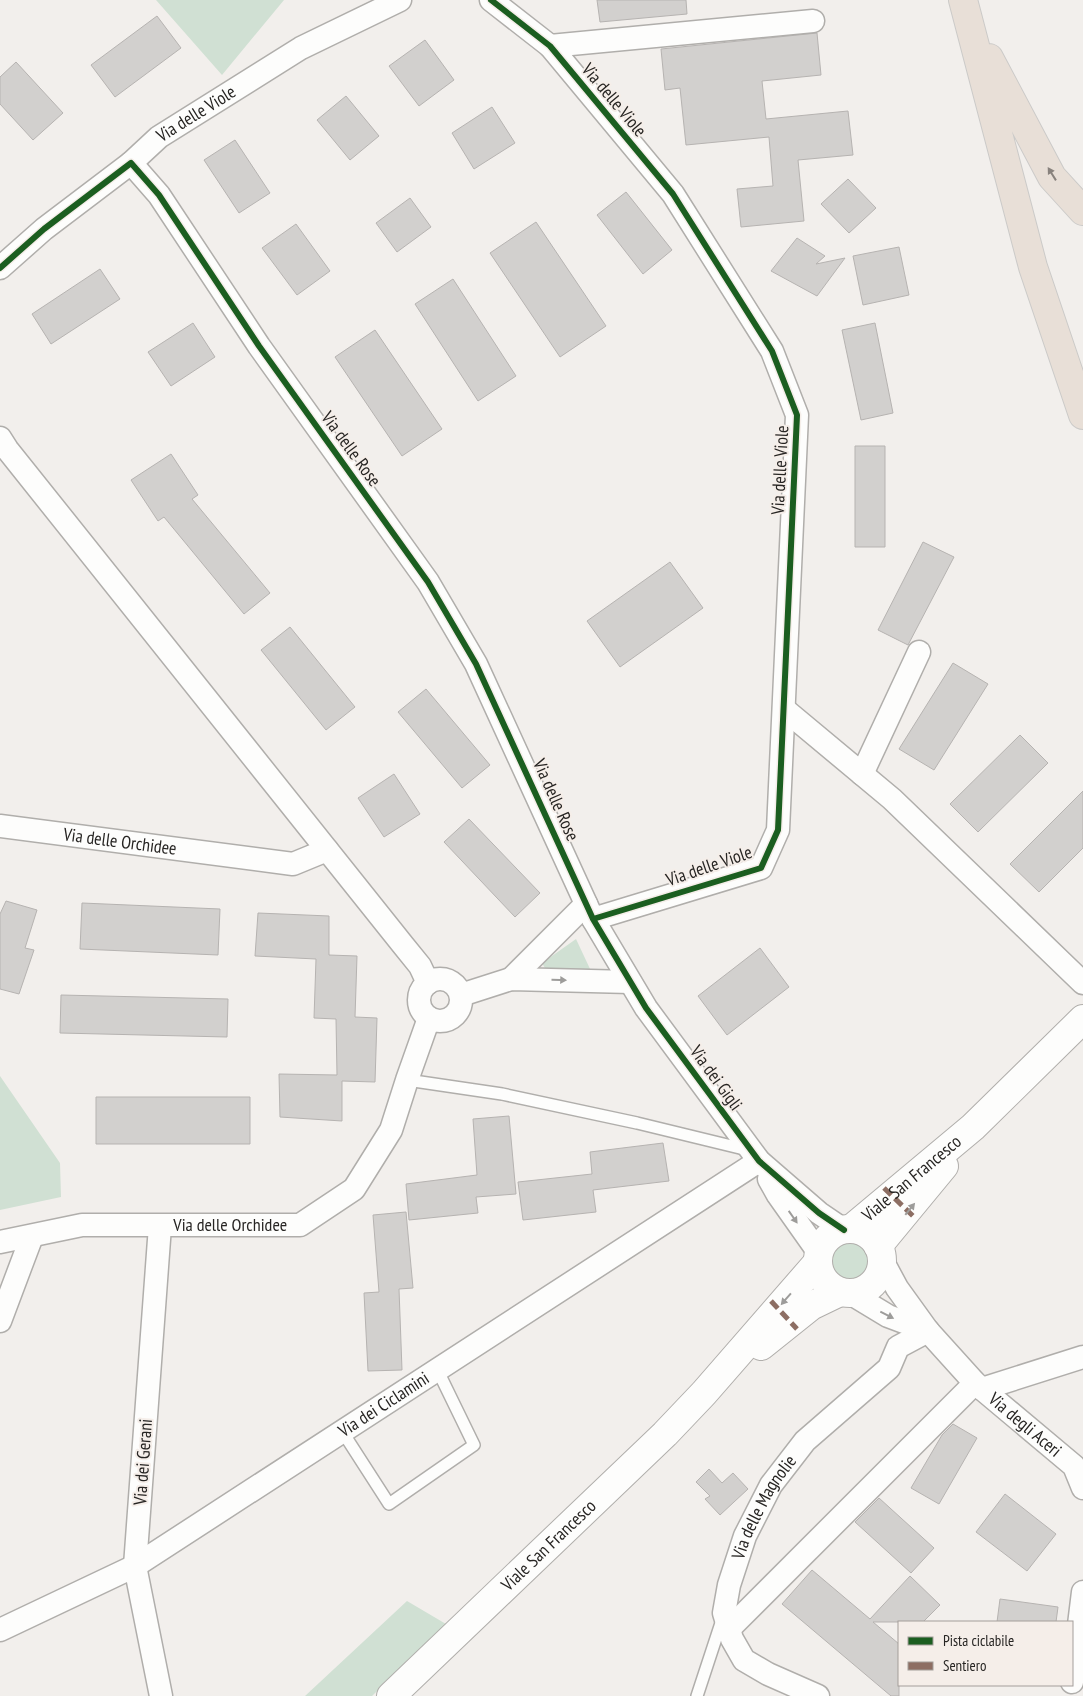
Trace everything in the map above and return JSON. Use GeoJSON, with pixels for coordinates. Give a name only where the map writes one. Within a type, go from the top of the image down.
{"type":"FeatureCollection","features":[{"type":"Feature","properties":{"kind":"highway"},"geometry":{"type":"LineString","coordinates":[[965,8],[1052,177],[1083,211]]}},
{"type":"Feature","properties":{"kind":"highway"},"geometry":{"type":"LineString","coordinates":[[965,8],[1033,267],[1083,415]]}},
{"type":"Feature","properties":{"kind":"street","name":"Via delle Viole"},"geometry":{"type":"LineString","coordinates":[[131,163],[159,137],[301,48],[400,0]]}},
{"type":"Feature","properties":{"kind":"street","name":"Via delle Viole"},"geometry":{"type":"LineString","coordinates":[[493,1],[550,46],[674,194],[772,351],[797,415],[778,830],[761,868],[590,912]]}},
{"type":"Feature","properties":{"kind":"street","name":"Via delle Viole"},"geometry":{"type":"LineString","coordinates":[[550,46],[813,21]]}},
{"type":"Feature","properties":{"kind":"street"},"geometry":{"type":"LineString","coordinates":[[0,268],[44,230],[131,163]]}},
{"type":"Feature","properties":{"kind":"street","name":"Via delle Rose"},"geometry":{"type":"LineString","coordinates":[[131,163],[158,194],[259,346],[428,582],[476,664],[590,912]]}},
{"type":"Feature","properties":{"kind":"street"},"geometry":{"type":"LineString","coordinates":[[0,438],[19,465],[404,945],[420,966],[428,983]]}},
{"type":"Feature","properties":{"kind":"street"},"geometry":{"type":"LineString","coordinates":[[862,774],[919,652]]}},
{"type":"Feature","properties":{"kind":"street"},"geometry":{"type":"LineString","coordinates":[[784,709],[892,799],[1083,983]]}},
{"type":"Feature","properties":{"kind":"street","name":"Via delle Orchidee"},"geometry":{"type":"LineString","coordinates":[[0,826],[293,864],[327,850]]}},
{"type":"Feature","properties":{"kind":"street"},"geometry":{"type":"LineString","coordinates":[[511,979],[590,912]]}},
{"type":"Feature","properties":{"kind":"street","name":"Via dei Gigli"},"geometry":{"type":"LineString","coordinates":[[590,912],[646,1008],[754,1156],[818,1258]]}},
{"type":"Feature","properties":{"kind":"street"},"geometry":{"type":"LineString","coordinates":[[461,995],[511,979],[630,982]]}},
{"type":"Feature","properties":{"kind":"street"},"geometry":{"type":"LineString","coordinates":[[434,980],[448,980],[454,984],[461,995],[460,1010],[450,1019],[436,1021],[429,1018],[420,1008],[420,994],[428,983],[434,980]]}},
{"type":"Feature","properties":{"kind":"street","name":"Via delle Orchidee"},"geometry":{"type":"LineString","coordinates":[[0,1242],[82,1225],[300,1225],[354,1189],[391,1130],[429,1018]]}},
{"type":"Feature","properties":{"kind":"street","name":"Viale San Francesco"},"geometry":{"type":"LineString","coordinates":[[847,1230],[973,1128],[1083,1019]]}},
{"type":"Feature","properties":{"kind":"street","name":"Viale San Francesco"},"geometry":{"type":"LineString","coordinates":[[880,1253],[908,1211],[973,1128]]}},
{"type":"Feature","properties":{"kind":"street","name":"Via dei Gigli"},"geometry":{"type":"LineString","coordinates":[[754,1156],[819,1213],[847,1230]]}},
{"type":"Feature","properties":{"kind":"street","name":"Via dei Ciclamini"},"geometry":{"type":"LineString","coordinates":[[0,1630],[135,1566],[437,1369],[754,1156]]}},
{"type":"Feature","properties":{"kind":"street","name":"Via dei Gerani"},"geometry":{"type":"LineString","coordinates":[[160,1226],[135,1566],[161,1696]]}},
{"type":"Feature","properties":{"kind":"street"},"geometry":{"type":"LineString","coordinates":[[847,1230],[866,1234],[880,1253],[881,1270],[878,1278],[871,1286],[860,1292],[845,1292],[832,1287],[824,1281],[820,1272],[818,1258],[828,1238],[847,1230]]}},
{"type":"Feature","properties":{"kind":"street"},"geometry":{"type":"LineString","coordinates":[[0,1321],[32,1236]]}},
{"type":"Feature","properties":{"kind":"street","name":"Via degli Aceri"},"geometry":{"type":"LineString","coordinates":[[880,1253],[897,1288],[928,1331],[978,1386],[1074,1466],[1083,1488]]}},
{"type":"Feature","properties":{"kind":"street","name":"Viale San Francesco"},"geometry":{"type":"LineString","coordinates":[[391,1696],[665,1434],[704,1393],[818,1258]]}},
{"type":"Feature","properties":{"kind":"street","name":"Viale San Francesco"},"geometry":{"type":"LineString","coordinates":[[704,1393],[811,1306],[845,1292]]}},
{"type":"Feature","properties":{"kind":"street","name":"Via degli Aceri"},"geometry":{"type":"LineString","coordinates":[[845,1292],[888,1316],[928,1331]]}},
{"type":"Feature","properties":{"kind":"street","name":"Via delle Magnolie"},"geometry":{"type":"LineString","coordinates":[[726,1621],[728,1585],[745,1536],[771,1485],[805,1440],[889,1368],[898,1347],[928,1331]]}},
{"type":"Feature","properties":{"kind":"street","name":"Via degli Aceri"},"geometry":{"type":"LineString","coordinates":[[978,1386],[1083,1357]]}},
{"type":"Feature","properties":{"kind":"street"},"geometry":{"type":"LineString","coordinates":[[818,1696],[768,1674],[744,1660],[732,1639],[726,1621],[978,1386]]}},
{"type":"Feature","properties":{"kind":"street"},"geometry":{"type":"LineString","coordinates":[[1073,1675],[1083,1592]]}},
{"type":"Feature","properties":{"kind":"lane"},"geometry":{"type":"LineString","coordinates":[[407,1080],[502,1094],[637,1123],[754,1156]]}},
{"type":"Feature","properties":{"kind":"lane"},"geometry":{"type":"LineString","coordinates":[[342,1431],[389,1504],[474,1445],[437,1369]]}},
{"type":"Feature","properties":{"kind":"lane"},"geometry":{"type":"LineString","coordinates":[[697,1696],[726,1621]]}},
{"type":"Feature","properties":{"kind":"green space"},"geometry":{"type":"Polygon","coordinates":[[[156,0],[284,0],[222,75],[156,0]]]}},
{"type":"Feature","properties":{"kind":"green space"},"geometry":{"type":"Polygon","coordinates":[[[576,939],[591,971],[549,975],[542,963],[576,939]]]}},
{"type":"Feature","properties":{"kind":"green space"},"geometry":{"type":"Polygon","coordinates":[[[0,1076],[60,1163],[61,1197],[0,1210],[0,1076]]]}},
{"type":"Feature","properties":{"kind":"green space"},"geometry":{"type":"Polygon","coordinates":[[[849,1237],[858,1239],[866,1244],[871,1252],[873,1261],[871,1270],[866,1278],[858,1283],[849,1285],[840,1283],[832,1278],[827,1270],[825,1261],[827,1252],[832,1244],[840,1239],[849,1237]]]}},
{"type":"Feature","properties":{"kind":"green space"},"geometry":{"type":"Polygon","coordinates":[[[407,1601],[446,1624],[372,1696],[305,1696],[407,1601]]]}},
{"type":"Feature","properties":{"kind":"building"},"geometry":{"type":"Polygon","coordinates":[[[597,0],[686,0],[687,14],[600,22],[597,0]]]}},
{"type":"Feature","properties":{"kind":"building"},"geometry":{"type":"Polygon","coordinates":[[[157,16],[181,48],[115,97],[91,65],[157,16]]]}},
{"type":"Feature","properties":{"kind":"building"},"geometry":{"type":"Polygon","coordinates":[[[817,33],[821,75],[762,81],[766,119],[848,111],[853,155],[798,160],[804,221],[741,227],[737,189],[773,186],[769,137],[686,145],[680,88],[665,90],[661,49],[817,33]]]}},
{"type":"Feature","properties":{"kind":"building"},"geometry":{"type":"Polygon","coordinates":[[[425,40],[454,80],[419,106],[389,66],[425,40]]]}},
{"type":"Feature","properties":{"kind":"building"},"geometry":{"type":"Polygon","coordinates":[[[16,62],[63,113],[33,140],[0,104],[0,77],[16,62]]]}},
{"type":"Feature","properties":{"kind":"building"},"geometry":{"type":"Polygon","coordinates":[[[346,96],[379,136],[350,160],[317,120],[346,96]]]}},
{"type":"Feature","properties":{"kind":"building"},"geometry":{"type":"Polygon","coordinates":[[[492,107],[515,143],[474,169],[452,133],[492,107]]]}},
{"type":"Feature","properties":{"kind":"building"},"geometry":{"type":"Polygon","coordinates":[[[235,140],[270,193],[239,213],[204,160],[235,140]]]}},
{"type":"Feature","properties":{"kind":"building"},"geometry":{"type":"Polygon","coordinates":[[[848,179],[876,208],[849,233],[821,204],[848,179]]]}},
{"type":"Feature","properties":{"kind":"building"},"geometry":{"type":"Polygon","coordinates":[[[626,192],[672,250],[643,274],[597,215],[626,192]]]}},
{"type":"Feature","properties":{"kind":"building"},"geometry":{"type":"Polygon","coordinates":[[[410,198],[431,227],[397,252],[376,223],[410,198]]]}},
{"type":"Feature","properties":{"kind":"building"},"geometry":{"type":"Polygon","coordinates":[[[536,222],[606,326],[560,357],[490,253],[536,222]]]}},
{"type":"Feature","properties":{"kind":"building"},"geometry":{"type":"Polygon","coordinates":[[[296,224],[330,271],[297,295],[262,248],[296,224]]]}},
{"type":"Feature","properties":{"kind":"building"},"geometry":{"type":"Polygon","coordinates":[[[797,238],[825,256],[816,264],[845,258],[817,296],[771,271],[797,238]]]}},
{"type":"Feature","properties":{"kind":"building"},"geometry":{"type":"Polygon","coordinates":[[[899,247],[909,295],[863,305],[853,256],[899,247]]]}},
{"type":"Feature","properties":{"kind":"building"},"geometry":{"type":"Polygon","coordinates":[[[100,269],[120,299],[51,344],[32,314],[100,269]]]}},
{"type":"Feature","properties":{"kind":"building"},"geometry":{"type":"Polygon","coordinates":[[[453,279],[516,376],[478,401],[415,304],[453,279]]]}},
{"type":"Feature","properties":{"kind":"building"},"geometry":{"type":"Polygon","coordinates":[[[193,323],[215,357],[171,386],[148,352],[193,323]]]}},
{"type":"Feature","properties":{"kind":"building"},"geometry":{"type":"Polygon","coordinates":[[[875,323],[893,413],[861,420],[842,330],[875,323]]]}},
{"type":"Feature","properties":{"kind":"building"},"geometry":{"type":"Polygon","coordinates":[[[375,330],[442,429],[402,456],[335,357],[375,330]]]}},
{"type":"Feature","properties":{"kind":"building"},"geometry":{"type":"Polygon","coordinates":[[[855,446],[885,446],[885,547],[855,547],[855,446]]]}},
{"type":"Feature","properties":{"kind":"building"},"geometry":{"type":"Polygon","coordinates":[[[171,454],[198,495],[192,499],[270,593],[244,614],[164,517],[158,521],[131,480],[171,454]]]}},
{"type":"Feature","properties":{"kind":"building"},"geometry":{"type":"Polygon","coordinates":[[[923,542],[954,557],[908,645],[878,630],[923,542]]]}},
{"type":"Feature","properties":{"kind":"building"},"geometry":{"type":"Polygon","coordinates":[[[670,562],[703,608],[620,667],[587,621],[670,562]]]}},
{"type":"Feature","properties":{"kind":"building"},"geometry":{"type":"Polygon","coordinates":[[[290,627],[355,707],[326,730],[261,650],[290,627]]]}},
{"type":"Feature","properties":{"kind":"building"},"geometry":{"type":"Polygon","coordinates":[[[953,663],[988,684],[934,770],[899,749],[953,663]]]}},
{"type":"Feature","properties":{"kind":"building"},"geometry":{"type":"Polygon","coordinates":[[[426,689],[490,765],[462,788],[398,712],[426,689]]]}},
{"type":"Feature","properties":{"kind":"building"},"geometry":{"type":"Polygon","coordinates":[[[1020,735],[1048,763],[978,832],[950,804],[1020,735]]]}},
{"type":"Feature","properties":{"kind":"building"},"geometry":{"type":"Polygon","coordinates":[[[394,774],[420,814],[384,837],[358,798],[394,774]]]}},
{"type":"Feature","properties":{"kind":"building"},"geometry":{"type":"Polygon","coordinates":[[[1083,791],[1083,848],[1039,892],[1010,864],[1083,791]]]}},
{"type":"Feature","properties":{"kind":"building"},"geometry":{"type":"Polygon","coordinates":[[[469,819],[540,893],[515,917],[444,842],[469,819]]]}},
{"type":"Feature","properties":{"kind":"building"},"geometry":{"type":"Polygon","coordinates":[[[6,901],[37,910],[25,948],[34,950],[19,994],[0,989],[0,914],[6,901]]]}},
{"type":"Feature","properties":{"kind":"building"},"geometry":{"type":"Polygon","coordinates":[[[82,903],[220,909],[218,955],[80,949],[82,903]]]}},
{"type":"Feature","properties":{"kind":"building"},"geometry":{"type":"Polygon","coordinates":[[[258,913],[329,916],[329,955],[357,956],[355,1017],[377,1018],[375,1082],[342,1081],[342,1121],[280,1117],[279,1074],[337,1075],[336,1019],[314,1018],[316,959],[255,956],[258,913]]]}},
{"type":"Feature","properties":{"kind":"building"},"geometry":{"type":"Polygon","coordinates":[[[760,948],[789,987],[727,1035],[698,996],[760,948]]]}},
{"type":"Feature","properties":{"kind":"building"},"geometry":{"type":"Polygon","coordinates":[[[61,995],[228,999],[227,1037],[60,1033],[61,995]]]}},
{"type":"Feature","properties":{"kind":"building"},"geometry":{"type":"Polygon","coordinates":[[[96,1097],[250,1097],[250,1144],[96,1144],[96,1097]]]}},
{"type":"Feature","properties":{"kind":"building"},"geometry":{"type":"Polygon","coordinates":[[[509,1116],[516,1194],[476,1197],[478,1213],[409,1220],[406,1184],[477,1175],[473,1119],[509,1116]]]}},
{"type":"Feature","properties":{"kind":"building"},"geometry":{"type":"Polygon","coordinates":[[[663,1143],[669,1181],[593,1190],[596,1212],[523,1220],[518,1182],[592,1174],[590,1152],[663,1143]]]}},
{"type":"Feature","properties":{"kind":"building"},"geometry":{"type":"Polygon","coordinates":[[[406,1212],[413,1288],[399,1289],[402,1370],[368,1371],[364,1293],[379,1292],[373,1215],[406,1212]]]}},
{"type":"Feature","properties":{"kind":"building"},"geometry":{"type":"Polygon","coordinates":[[[953,1424],[977,1438],[939,1504],[911,1488],[942,1435],[953,1424]]]}},
{"type":"Feature","properties":{"kind":"building"},"geometry":{"type":"Polygon","coordinates":[[[709,1469],[722,1483],[733,1473],[748,1489],[720,1515],[705,1499],[710,1496],[696,1482],[709,1469]]]}},
{"type":"Feature","properties":{"kind":"building"},"geometry":{"type":"Polygon","coordinates":[[[1005,1494],[1056,1534],[1027,1571],[976,1532],[1005,1494]]]}},
{"type":"Feature","properties":{"kind":"building"},"geometry":{"type":"Polygon","coordinates":[[[879,1498],[934,1548],[911,1573],[855,1522],[879,1498]]]}},
{"type":"Feature","properties":{"kind":"building"},"geometry":{"type":"Polygon","coordinates":[[[812,1570],[870,1619],[910,1576],[940,1605],[924,1621],[873,1622],[898,1643],[899,1696],[891,1696],[782,1604],[812,1570]]]}},
{"type":"Feature","properties":{"kind":"building"},"geometry":{"type":"Polygon","coordinates":[[[1000,1599],[1058,1607],[1056,1621],[997,1621],[1000,1599]]]}},
{"type":"Feature","properties":{"kind":"marked path"},"geometry":{"type":"LineString","coordinates":[[884,1188],[913,1216]]}},
{"type":"Feature","properties":{"kind":"marked path"},"geometry":{"type":"LineString","coordinates":[[771,1301],[797,1329]]}},
{"type":"Feature","properties":{"kind":"cycle path"},"geometry":{"type":"LineString","coordinates":[[491,0],[550,46],[673,194],[772,351],[797,415],[778,830],[761,868],[593,919]]}},
{"type":"Feature","properties":{"kind":"cycle path"},"geometry":{"type":"LineString","coordinates":[[0,268],[44,229],[131,163],[159,195],[259,346],[428,582],[476,664],[593,919],[646,1008],[759,1161],[819,1213],[844,1230]]}}]}
